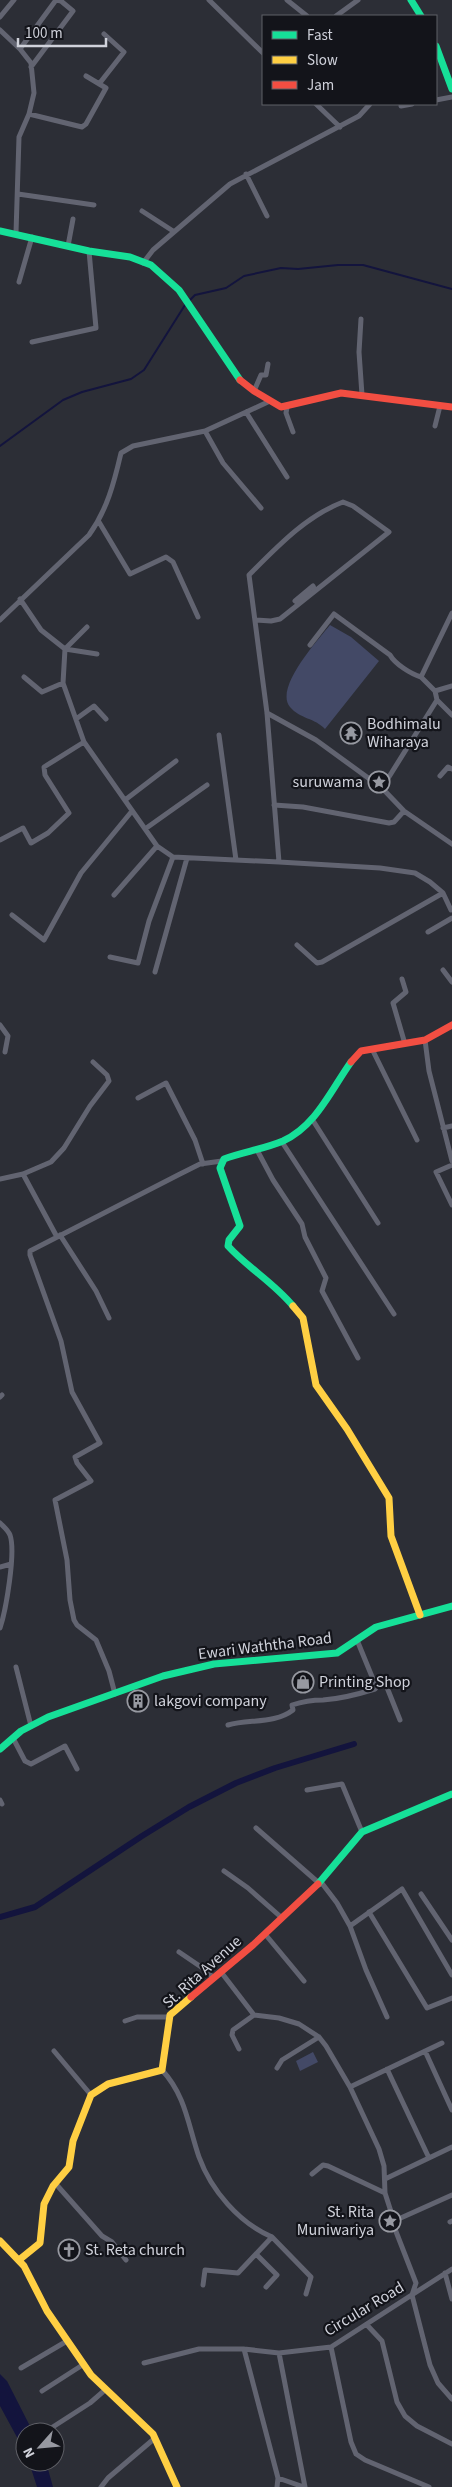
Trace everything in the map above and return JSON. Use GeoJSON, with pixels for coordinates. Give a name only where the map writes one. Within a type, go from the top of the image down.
{"type":"FeatureCollection","features":[{"type":"Feature","properties":{"kind":"street"},"geometry":{"type":"LineString","coordinates":[[0,17],[14,0]]}},
{"type":"Feature","properties":{"kind":"street"},"geometry":{"type":"LineString","coordinates":[[20,49],[56,0],[61,1],[73,11],[37,63],[31,67]]}},
{"type":"Feature","properties":{"kind":"street"},"geometry":{"type":"LineString","coordinates":[[209,0],[262,52]]}},
{"type":"Feature","properties":{"kind":"street"},"geometry":{"type":"LineString","coordinates":[[287,0],[306,15]]}},
{"type":"Feature","properties":{"kind":"street"},"geometry":{"type":"LineString","coordinates":[[337,15],[358,0]]}},
{"type":"Feature","properties":{"kind":"street"},"geometry":{"type":"LineString","coordinates":[[411,0],[420,15]]}},
{"type":"Feature","properties":{"kind":"street"},"geometry":{"type":"LineString","coordinates":[[0,30],[20,49],[31,67],[34,93],[29,114],[19,137],[16,233]]}},
{"type":"Feature","properties":{"kind":"street"},"geometry":{"type":"LineString","coordinates":[[99,84],[124,52],[104,34]]}},
{"type":"Feature","properties":{"kind":"street"},"geometry":{"type":"LineString","coordinates":[[437,49],[452,89]]}},
{"type":"Feature","properties":{"kind":"street"},"geometry":{"type":"LineString","coordinates":[[29,114],[82,127],[86,124],[106,88],[86,76]]}},
{"type":"Feature","properties":{"kind":"street"},"geometry":{"type":"LineString","coordinates":[[437,100],[452,97]]}},
{"type":"Feature","properties":{"kind":"street"},"geometry":{"type":"LineString","coordinates":[[317,105],[340,126]]}},
{"type":"Feature","properties":{"kind":"street"},"geometry":{"type":"LineString","coordinates":[[143,263],[152,250],[230,184],[359,116],[369,105]]}},
{"type":"Feature","properties":{"kind":"street"},"geometry":{"type":"LineString","coordinates":[[401,106],[406,105]]}},
{"type":"Feature","properties":{"kind":"street"},"geometry":{"type":"LineString","coordinates":[[246,174],[267,216]]}},
{"type":"Feature","properties":{"kind":"street"},"geometry":{"type":"LineString","coordinates":[[18,194],[94,205]]}},
{"type":"Feature","properties":{"kind":"street"},"geometry":{"type":"LineString","coordinates":[[142,211],[174,231]]}},
{"type":"Feature","properties":{"kind":"street"},"geometry":{"type":"LineString","coordinates":[[68,246],[73,219]]}},
{"type":"Feature","properties":{"kind":"street"},"geometry":{"type":"LineString","coordinates":[[0,231],[130,258],[152,265],[179,290],[237,377],[270,401],[282,407],[342,393],[452,407]]}},
{"type":"Feature","properties":{"kind":"street"},"geometry":{"type":"LineString","coordinates":[[19,282],[32,237]]}},
{"type":"Feature","properties":{"kind":"street"},"geometry":{"type":"LineString","coordinates":[[32,342],[96,328],[89,251]]}},
{"type":"Feature","properties":{"kind":"street"},"geometry":{"type":"LineString","coordinates":[[361,319],[359,352],[362,395]]}},
{"type":"Feature","properties":{"kind":"street"},"geometry":{"type":"LineString","coordinates":[[254,390],[261,375],[266,375],[268,364]]}},
{"type":"Feature","properties":{"kind":"street"},"geometry":{"type":"LineString","coordinates":[[0,620],[88,536],[99,522],[112,491],[121,453],[133,446],[205,431],[270,401]]}},
{"type":"Feature","properties":{"kind":"street"},"geometry":{"type":"LineString","coordinates":[[435,426],[440,406]]}},
{"type":"Feature","properties":{"kind":"street"},"geometry":{"type":"LineString","coordinates":[[287,407],[286,413],[293,432]]}},
{"type":"Feature","properties":{"kind":"street"},"geometry":{"type":"LineString","coordinates":[[246,412],[287,477]]}},
{"type":"Feature","properties":{"kind":"street"},"geometry":{"type":"LineString","coordinates":[[205,431],[223,464],[261,508]]}},
{"type":"Feature","properties":{"kind":"street"},"geometry":{"type":"LineString","coordinates":[[256,620],[271,621],[280,618],[389,532],[353,506],[343,502],[329,507],[289,536],[249,575],[266,712],[279,862]]}},
{"type":"Feature","properties":{"kind":"street"},"geometry":{"type":"LineString","coordinates":[[99,522],[130,574],[166,557],[173,562],[198,617]]}},
{"type":"Feature","properties":{"kind":"street"},"geometry":{"type":"LineString","coordinates":[[295,601],[313,586],[315,591]]}},
{"type":"Feature","properties":{"kind":"street"},"geometry":{"type":"LineString","coordinates":[[20,599],[41,630],[66,649],[97,654]]}},
{"type":"Feature","properties":{"kind":"street"},"geometry":{"type":"LineString","coordinates":[[421,677],[452,613]]}},
{"type":"Feature","properties":{"kind":"street"},"geometry":{"type":"LineString","coordinates":[[310,644],[334,614],[390,655],[393,661],[421,677],[435,691],[437,700],[452,715]]}},
{"type":"Feature","properties":{"kind":"street"},"geometry":{"type":"LineString","coordinates":[[87,626],[66,649],[63,683],[84,742],[157,846],[173,857],[380,868],[415,873],[430,882],[443,894],[452,910]]}},
{"type":"Feature","properties":{"kind":"street"},"geometry":{"type":"LineString","coordinates":[[24,678],[42,692],[63,683]]}},
{"type":"Feature","properties":{"kind":"street"},"geometry":{"type":"LineString","coordinates":[[435,691],[452,686]]}},
{"type":"Feature","properties":{"kind":"street"},"geometry":{"type":"LineString","coordinates":[[382,788],[437,700]]}},
{"type":"Feature","properties":{"kind":"street"},"geometry":{"type":"LineString","coordinates":[[76,719],[94,706],[106,719]]}},
{"type":"Feature","properties":{"kind":"street"},"geometry":{"type":"LineString","coordinates":[[266,712],[316,740],[382,788],[404,810],[452,844]]}},
{"type":"Feature","properties":{"kind":"street"},"geometry":{"type":"LineString","coordinates":[[219,735],[236,860]]}},
{"type":"Feature","properties":{"kind":"street"},"geometry":{"type":"LineString","coordinates":[[0,840],[23,828],[31,842],[48,833],[69,813],[45,776],[44,767],[84,742]]}},
{"type":"Feature","properties":{"kind":"street"},"geometry":{"type":"LineString","coordinates":[[124,800],[176,761]]}},
{"type":"Feature","properties":{"kind":"street"},"geometry":{"type":"LineString","coordinates":[[440,776],[448,767],[452,769]]}},
{"type":"Feature","properties":{"kind":"street"},"geometry":{"type":"LineString","coordinates":[[145,829],[207,786]]}},
{"type":"Feature","properties":{"kind":"street"},"geometry":{"type":"LineString","coordinates":[[274,805],[303,807],[389,823],[394,822],[404,810]]}},
{"type":"Feature","properties":{"kind":"street"},"geometry":{"type":"LineString","coordinates":[[12,915],[44,940],[81,872],[132,811]]}},
{"type":"Feature","properties":{"kind":"street"},"geometry":{"type":"LineString","coordinates":[[114,894],[157,846]]}},
{"type":"Feature","properties":{"kind":"street"},"geometry":{"type":"LineString","coordinates":[[110,957],[138,963],[149,921],[173,857]]}},
{"type":"Feature","properties":{"kind":"street"},"geometry":{"type":"LineString","coordinates":[[154,972],[187,858]]}},
{"type":"Feature","properties":{"kind":"street"},"geometry":{"type":"LineString","coordinates":[[297,945],[317,963],[322,962],[443,894]]}},
{"type":"Feature","properties":{"kind":"street"},"geometry":{"type":"LineString","coordinates":[[428,932],[452,918]]}},
{"type":"Feature","properties":{"kind":"street"},"geometry":{"type":"LineString","coordinates":[[443,970],[452,982]]}},
{"type":"Feature","properties":{"kind":"street"},"geometry":{"type":"LineString","coordinates":[[402,979],[406,992],[393,1003],[405,1044]]}},
{"type":"Feature","properties":{"kind":"street"},"geometry":{"type":"LineString","coordinates":[[0,1025],[8,1036],[5,1052]]}},
{"type":"Feature","properties":{"kind":"street"},"geometry":{"type":"LineString","coordinates":[[115,1694],[109,1670],[96,1640],[77,1625],[74,1620],[70,1600],[67,1560],[55,1500],[91,1480],[76,1463],[75,1457],[100,1443],[72,1392],[61,1341],[30,1251],[203,1164],[222,1161],[230,1156],[282,1142],[294,1135],[312,1119],[361,1051],[424,1040],[452,1025]]}},
{"type":"Feature","properties":{"kind":"street"},"geometry":{"type":"LineString","coordinates":[[424,1040],[429,1071],[452,1163],[436,1172],[452,1205]]}},
{"type":"Feature","properties":{"kind":"street"},"geometry":{"type":"LineString","coordinates":[[372,1049],[417,1140]]}},
{"type":"Feature","properties":{"kind":"street"},"geometry":{"type":"LineString","coordinates":[[0,1179],[23,1174],[51,1162],[64,1148],[90,1106],[109,1081],[107,1075],[93,1062]]}},
{"type":"Feature","properties":{"kind":"street"},"geometry":{"type":"LineString","coordinates":[[138,1098],[166,1083],[195,1140],[203,1164]]}},
{"type":"Feature","properties":{"kind":"street"},"geometry":{"type":"LineString","coordinates":[[312,1119],[378,1222]]}},
{"type":"Feature","properties":{"kind":"street"},"geometry":{"type":"LineString","coordinates":[[443,1128],[452,1126]]}},
{"type":"Feature","properties":{"kind":"street"},"geometry":{"type":"LineString","coordinates":[[282,1142],[394,1314]]}},
{"type":"Feature","properties":{"kind":"street"},"geometry":{"type":"LineString","coordinates":[[257,1150],[273,1180],[302,1224],[305,1237],[326,1278],[322,1291],[358,1358]]}},
{"type":"Feature","properties":{"kind":"street"},"geometry":{"type":"LineString","coordinates":[[222,1161],[221,1173],[240,1226],[228,1240],[228,1246],[236,1255],[278,1288],[303,1318],[316,1385],[352,1437],[389,1498],[391,1536],[420,1615]]}},
{"type":"Feature","properties":{"kind":"street"},"geometry":{"type":"LineString","coordinates":[[23,1174],[59,1236],[96,1291],[109,1318]]}},
{"type":"Feature","properties":{"kind":"street"},"geometry":{"type":"LineString","coordinates":[[0,1523],[11,1536],[11,1564],[0,1628]]}},
{"type":"Feature","properties":{"kind":"street"},"geometry":{"type":"LineString","coordinates":[[0,1566],[11,1564]]}},
{"type":"Feature","properties":{"kind":"street","name":"Ewari Waththa Road"},"geometry":{"type":"LineString","coordinates":[[0,1749],[31,1726],[48,1717],[163,1676],[214,1664],[336,1654],[376,1627],[452,1606]]}},
{"type":"Feature","properties":{"kind":"street"},"geometry":{"type":"LineString","coordinates":[[357,1640],[377,1686]]}},
{"type":"Feature","properties":{"kind":"street"},"geometry":{"type":"LineString","coordinates":[[16,1667],[31,1726]]}},
{"type":"Feature","properties":{"kind":"street"},"geometry":{"type":"LineString","coordinates":[[228,1725],[261,1721],[288,1714],[293,1710],[292,1705],[309,1699],[324,1700],[352,1695],[375,1689],[377,1686],[386,1685],[400,1720]]}},
{"type":"Feature","properties":{"kind":"street"},"geometry":{"type":"LineString","coordinates":[[13,1738],[25,1760],[31,1764],[65,1746],[77,1769]]}},
{"type":"Feature","properties":{"kind":"street"},"geometry":{"type":"LineString","coordinates":[[306,1790],[342,1784],[362,1832]]}},
{"type":"Feature","properties":{"kind":"street","name":"St. Rita Avenue"},"geometry":{"type":"LineString","coordinates":[[162,2070],[170,2017],[321,1883],[362,1832],[452,1794]]}},
{"type":"Feature","properties":{"kind":"street"},"geometry":{"type":"LineString","coordinates":[[256,1828],[321,1883],[337,1903],[350,1926],[366,1970],[387,2017]]}},
{"type":"Feature","properties":{"kind":"street"},"geometry":{"type":"LineString","coordinates":[[224,1871],[248,1888],[282,1918]]}},
{"type":"Feature","properties":{"kind":"street"},"geometry":{"type":"LineString","coordinates":[[350,1926],[402,1889],[452,1975]]}},
{"type":"Feature","properties":{"kind":"street"},"geometry":{"type":"LineString","coordinates":[[422,1894],[452,1940]]}},
{"type":"Feature","properties":{"kind":"street"},"geometry":{"type":"LineString","coordinates":[[369,1912],[427,2008],[452,1998]]}},
{"type":"Feature","properties":{"kind":"street"},"geometry":{"type":"LineString","coordinates":[[265,1934],[304,1981]]}},
{"type":"Feature","properties":{"kind":"street"},"geometry":{"type":"LineString","coordinates":[[179,1952],[214,1978]]}},
{"type":"Feature","properties":{"kind":"street"},"geometry":{"type":"LineString","coordinates":[[221,1972],[254,2015]]}},
{"type":"Feature","properties":{"kind":"street"},"geometry":{"type":"LineString","coordinates":[[238,2049],[232,2035],[233,2030],[254,2015],[279,2018],[299,2024],[319,2037],[350,2087],[379,2149],[384,2166],[385,2193],[394,2221],[394,2229],[416,2283],[412,2295],[430,2366],[438,2383],[452,2399]]}},
{"type":"Feature","properties":{"kind":"street"},"geometry":{"type":"LineString","coordinates":[[125,2021],[137,2017],[170,2017]]}},
{"type":"Feature","properties":{"kind":"street"},"geometry":{"type":"LineString","coordinates":[[277,2068],[282,2060],[319,2037]]}},
{"type":"Feature","properties":{"kind":"street"},"geometry":{"type":"LineString","coordinates":[[350,2087],[442,2043]]}},
{"type":"Feature","properties":{"kind":"street"},"geometry":{"type":"LineString","coordinates":[[425,2051],[452,2110]]}},
{"type":"Feature","properties":{"kind":"street"},"geometry":{"type":"LineString","coordinates":[[54,2052],[92,2095]]}},
{"type":"Feature","properties":{"kind":"street"},"geometry":{"type":"LineString","coordinates":[[387,2069],[429,2158]]}},
{"type":"Feature","properties":{"kind":"street"},"geometry":{"type":"LineString","coordinates":[[18,2260],[40,2244],[44,2204],[55,2183],[69,2167],[73,2141],[92,2095],[108,2084],[138,2078],[162,2070],[179,2092],[200,2158],[221,2198],[263,2233],[272,2237],[311,2277],[306,2294]]}},
{"type":"Feature","properties":{"kind":"street"},"geometry":{"type":"LineString","coordinates":[[385,2179],[452,2147]]}},
{"type":"Feature","properties":{"kind":"street"},"geometry":{"type":"LineString","coordinates":[[312,2174],[323,2165],[328,2166],[385,2193]]}},
{"type":"Feature","properties":{"kind":"street"},"geometry":{"type":"LineString","coordinates":[[55,2183],[102,2236],[112,2242],[126,2260]]}},
{"type":"Feature","properties":{"kind":"street"},"geometry":{"type":"LineString","coordinates":[[394,2221],[452,2195]]}},
{"type":"Feature","properties":{"kind":"street"},"geometry":{"type":"LineString","coordinates":[[203,2285],[205,2270],[238,2273],[272,2237]]}},
{"type":"Feature","properties":{"kind":"street"},"geometry":{"type":"LineString","coordinates":[[0,2241],[18,2260],[84,2364],[105,2390],[135,2415],[155,2438],[177,2487]]}},
{"type":"Feature","properties":{"kind":"street"},"geometry":{"type":"LineString","coordinates":[[256,2254],[277,2275],[266,2287]]}},
{"type":"Feature","properties":{"kind":"street","name":"Circular Road"},"geometry":{"type":"LineString","coordinates":[[144,2362],[199,2349],[244,2349],[279,2353],[330,2347],[452,2269]]}},
{"type":"Feature","properties":{"kind":"street"},"geometry":{"type":"LineString","coordinates":[[445,2273],[452,2299]]}},
{"type":"Feature","properties":{"kind":"street"},"geometry":{"type":"LineString","coordinates":[[367,2325],[382,2341],[397,2402],[405,2416],[417,2426],[452,2444]]}},
{"type":"Feature","properties":{"kind":"street"},"geometry":{"type":"LineString","coordinates":[[20,2368],[68,2341]]}},
{"type":"Feature","properties":{"kind":"street"},"geometry":{"type":"LineString","coordinates":[[330,2347],[351,2442],[356,2454],[429,2487]]}},
{"type":"Feature","properties":{"kind":"street"},"geometry":{"type":"LineString","coordinates":[[244,2349],[278,2478],[277,2487]]}},
{"type":"Feature","properties":{"kind":"street"},"geometry":{"type":"LineString","coordinates":[[278,2478],[305,2487],[279,2353]]}},
{"type":"Feature","properties":{"kind":"street"},"geometry":{"type":"LineString","coordinates":[[42,2391],[84,2364]]}},
{"type":"Feature","properties":{"kind":"street"},"geometry":{"type":"LineString","coordinates":[[61,2422],[90,2403],[105,2390]]}},
{"type":"Feature","properties":{"kind":"street"},"geometry":{"type":"LineString","coordinates":[[101,2487],[108,2478],[155,2438]]}},
{"type":"Feature","properties":{"kind":"shaded area"},"geometry":{"type":"Polygon","coordinates":[[[330,625],[351,637],[379,661],[325,729],[294,711],[287,699],[292,677],[330,625]]]}},
{"type":"Feature","properties":{"kind":"shaded area"},"geometry":{"type":"Polygon","coordinates":[[[313,2052],[318,2062],[300,2071],[296,2061],[313,2052]]]}},
{"type":"Feature","properties":{"kind":"shaded area"},"geometry":{"type":"Polygon","coordinates":[[[0,2374],[7,2381],[28,2422],[15,2422],[15,2434],[0,2406],[0,2374]]]}},
{"type":"Feature","properties":{"kind":"shaded area"},"geometry":{"type":"Polygon","coordinates":[[[32,2472],[49,2472],[53,2487],[37,2487],[32,2472]]]}},
{"type":"Feature","properties":{"kind":"waterway"},"geometry":{"type":"LineString","coordinates":[[188,302],[195,295],[226,288],[244,276],[281,268],[298,269],[338,265],[363,265],[452,289]]}},
{"type":"Feature","properties":{"kind":"waterway"},"geometry":{"type":"LineString","coordinates":[[0,446],[63,400],[82,392],[131,379],[144,370],[185,305]]}},
{"type":"Feature","properties":{"kind":"waterway"},"geometry":{"type":"LineString","coordinates":[[0,1917],[35,1907],[189,1807],[236,1783],[275,1768],[354,1744]]}},
{"type":"Feature","properties":{"kind":"traffic: fast"},"geometry":{"type":"LineString","coordinates":[[411,0],[420,15]]}},
{"type":"Feature","properties":{"kind":"traffic: fast"},"geometry":{"type":"LineString","coordinates":[[437,49],[452,89]]}},
{"type":"Feature","properties":{"kind":"traffic: fast"},"geometry":{"type":"LineString","coordinates":[[0,231],[89,251],[130,257],[151,265],[179,290],[240,380]]}},
{"type":"Feature","properties":{"kind":"traffic: fast"},"geometry":{"type":"LineString","coordinates":[[293,1306],[228,1246],[229,1240],[240,1226],[220,1168],[224,1159],[283,1141],[305,1126],[322,1106],[351,1062]]}},
{"type":"Feature","properties":{"kind":"traffic: fast"},"geometry":{"type":"LineString","coordinates":[[0,1749],[21,1731],[48,1717],[163,1676],[214,1664],[337,1653],[376,1627],[452,1606]]}},
{"type":"Feature","properties":{"kind":"traffic: fast"},"geometry":{"type":"LineString","coordinates":[[318,1884],[362,1832],[452,1794]]}},
{"type":"Feature","properties":{"kind":"traffic: slow"},"geometry":{"type":"LineString","coordinates":[[293,1306],[303,1318],[316,1385],[347,1429],[389,1498],[391,1536],[420,1615]]}},
{"type":"Feature","properties":{"kind":"traffic: slow"},"geometry":{"type":"LineString","coordinates":[[19,2260],[40,2243],[44,2204],[53,2186],[69,2167],[73,2141],[91,2095],[108,2084],[162,2070],[170,2015],[191,1997]]}},
{"type":"Feature","properties":{"kind":"traffic: slow"},"geometry":{"type":"LineString","coordinates":[[0,2241],[24,2266],[47,2311],[91,2375],[153,2434],[177,2487]]}},
{"type":"Feature","properties":{"kind":"traffic: jam"},"geometry":{"type":"LineString","coordinates":[[240,380],[281,407],[341,393],[452,407]]}},
{"type":"Feature","properties":{"kind":"traffic: jam"},"geometry":{"type":"LineString","coordinates":[[351,1062],[361,1051],[425,1040],[452,1025]]}},
{"type":"Feature","properties":{"kind":"traffic: jam"},"geometry":{"type":"LineString","coordinates":[[191,1997],[253,1945],[318,1884]]}},
{"type":"Feature","properties":{"kind":"place","name":"Bodhimalu Wiharaya"},"geometry":{"type":"Point","coordinates":[351,733]}},
{"type":"Feature","properties":{"kind":"place","name":"suruwama"},"geometry":{"type":"Point","coordinates":[379,782]}},
{"type":"Feature","properties":{"kind":"place","name":"Printing Shop"},"geometry":{"type":"Point","coordinates":[303,1682]}},
{"type":"Feature","properties":{"kind":"place","name":"lakgovi company"},"geometry":{"type":"Point","coordinates":[138,1701]}},
{"type":"Feature","properties":{"kind":"place","name":"St. Rita Muniwariya"},"geometry":{"type":"Point","coordinates":[390,2221]}},
{"type":"Feature","properties":{"kind":"place","name":"St. Reta church"},"geometry":{"type":"Point","coordinates":[69,2250]}}]}
